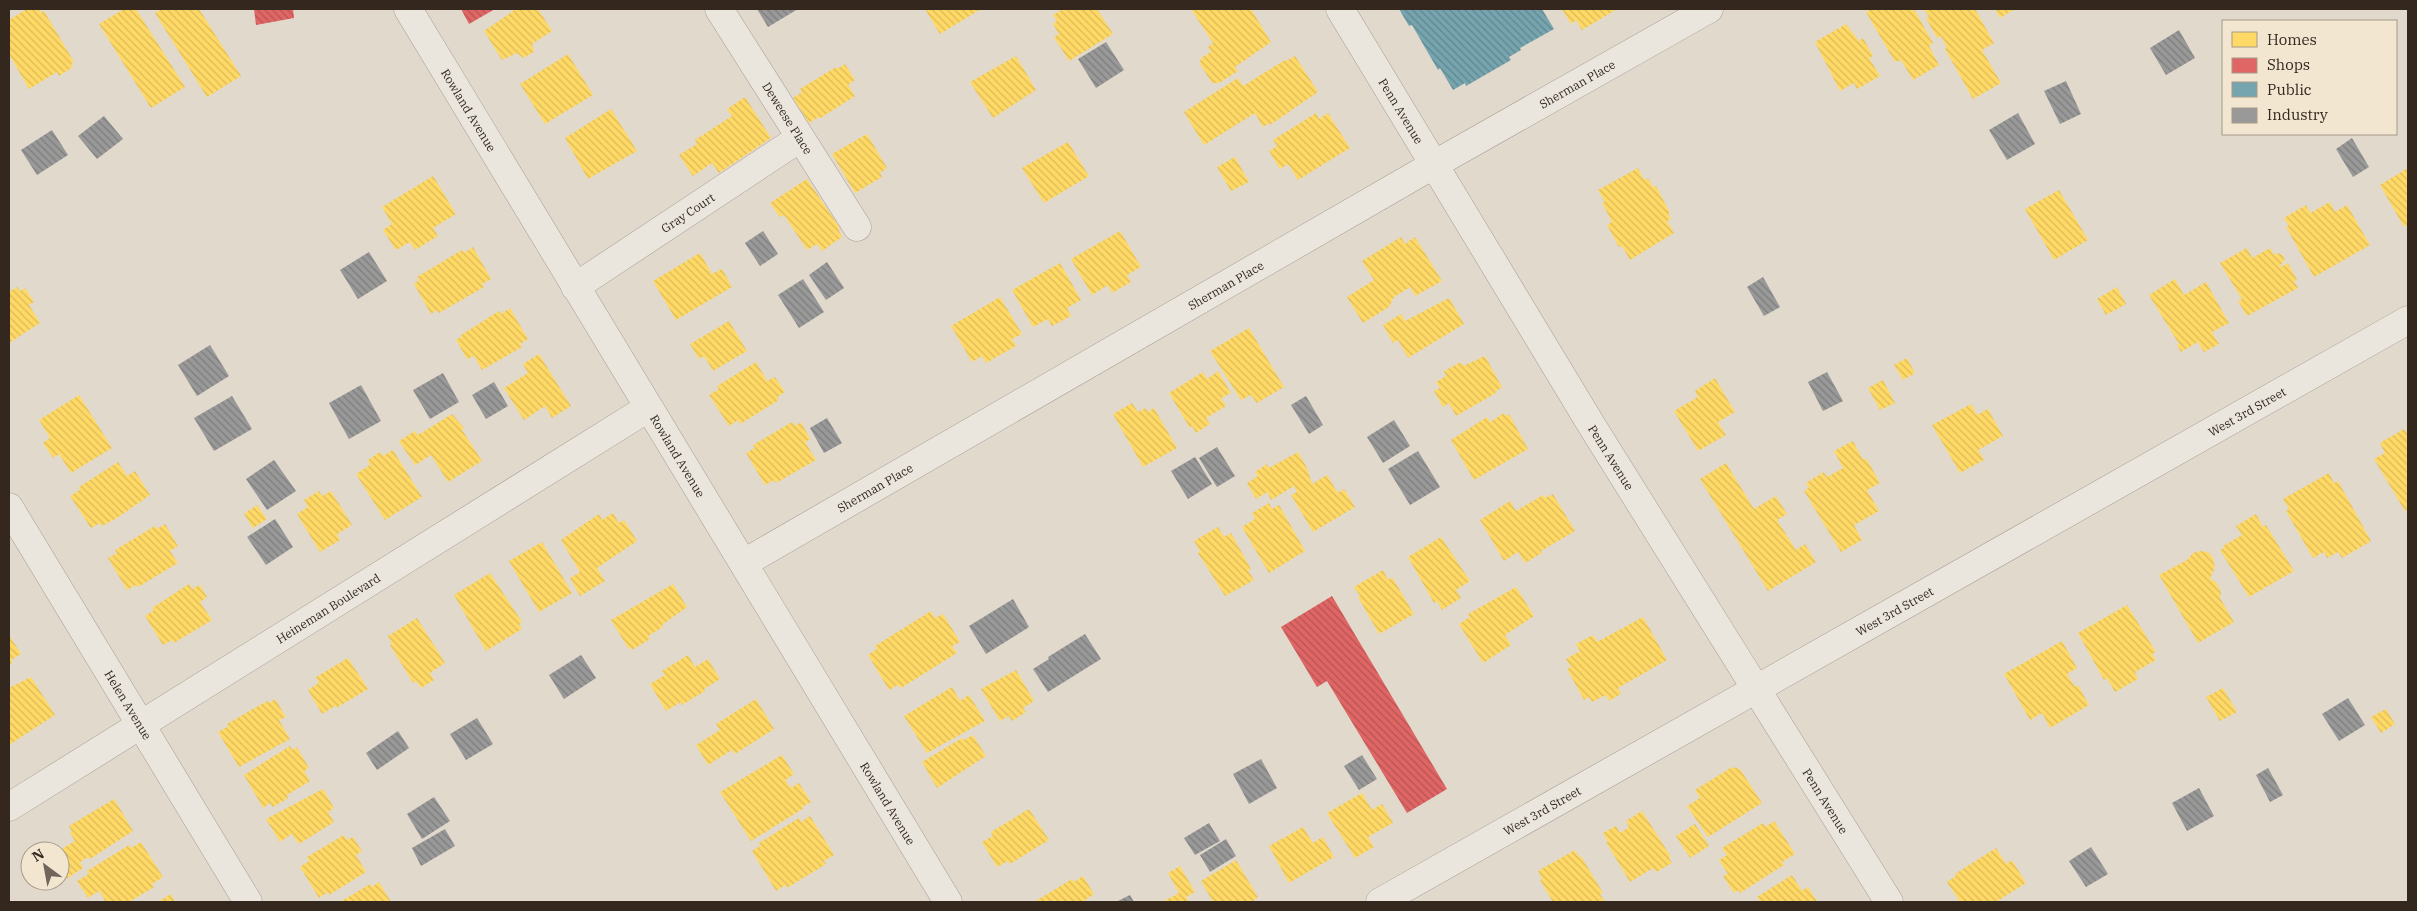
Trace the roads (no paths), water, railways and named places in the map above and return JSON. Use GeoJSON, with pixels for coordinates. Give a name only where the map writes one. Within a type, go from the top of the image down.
{"type":"FeatureCollection","features":[{"type":"Feature","properties":{"kind":"street","name":"Rowland Avenue"},"geometry":{"type":"LineString","coordinates":[[408,9],[948,902]]}},
{"type":"Feature","properties":{"kind":"street","name":"Deweese Place"},"geometry":{"type":"LineString","coordinates":[[719,9],[857,226]]}},
{"type":"Feature","properties":{"kind":"street","name":"Penn Avenue"},"geometry":{"type":"LineString","coordinates":[[1340,9],[1592,426],[1889,902]]}},
{"type":"Feature","properties":{"kind":"street","name":"Sherman Place"},"geometry":{"type":"LineString","coordinates":[[744,563],[1435,164],[1709,9]]}},
{"type":"Feature","properties":{"kind":"street","name":"Gray Court"},"geometry":{"type":"LineString","coordinates":[[575,287],[800,138]]}},
{"type":"Feature","properties":{"kind":"street","name":"West 3rd Street"},"geometry":{"type":"LineString","coordinates":[[1380,902],[2408,320]]}},
{"type":"Feature","properties":{"kind":"street","name":"Heineman Boulevard"},"geometry":{"type":"LineString","coordinates":[[9,807],[648,408]]}},
{"type":"Feature","properties":{"kind":"street","name":"Helen Avenue"},"geometry":{"type":"LineString","coordinates":[[9,507],[248,902]]}}]}
